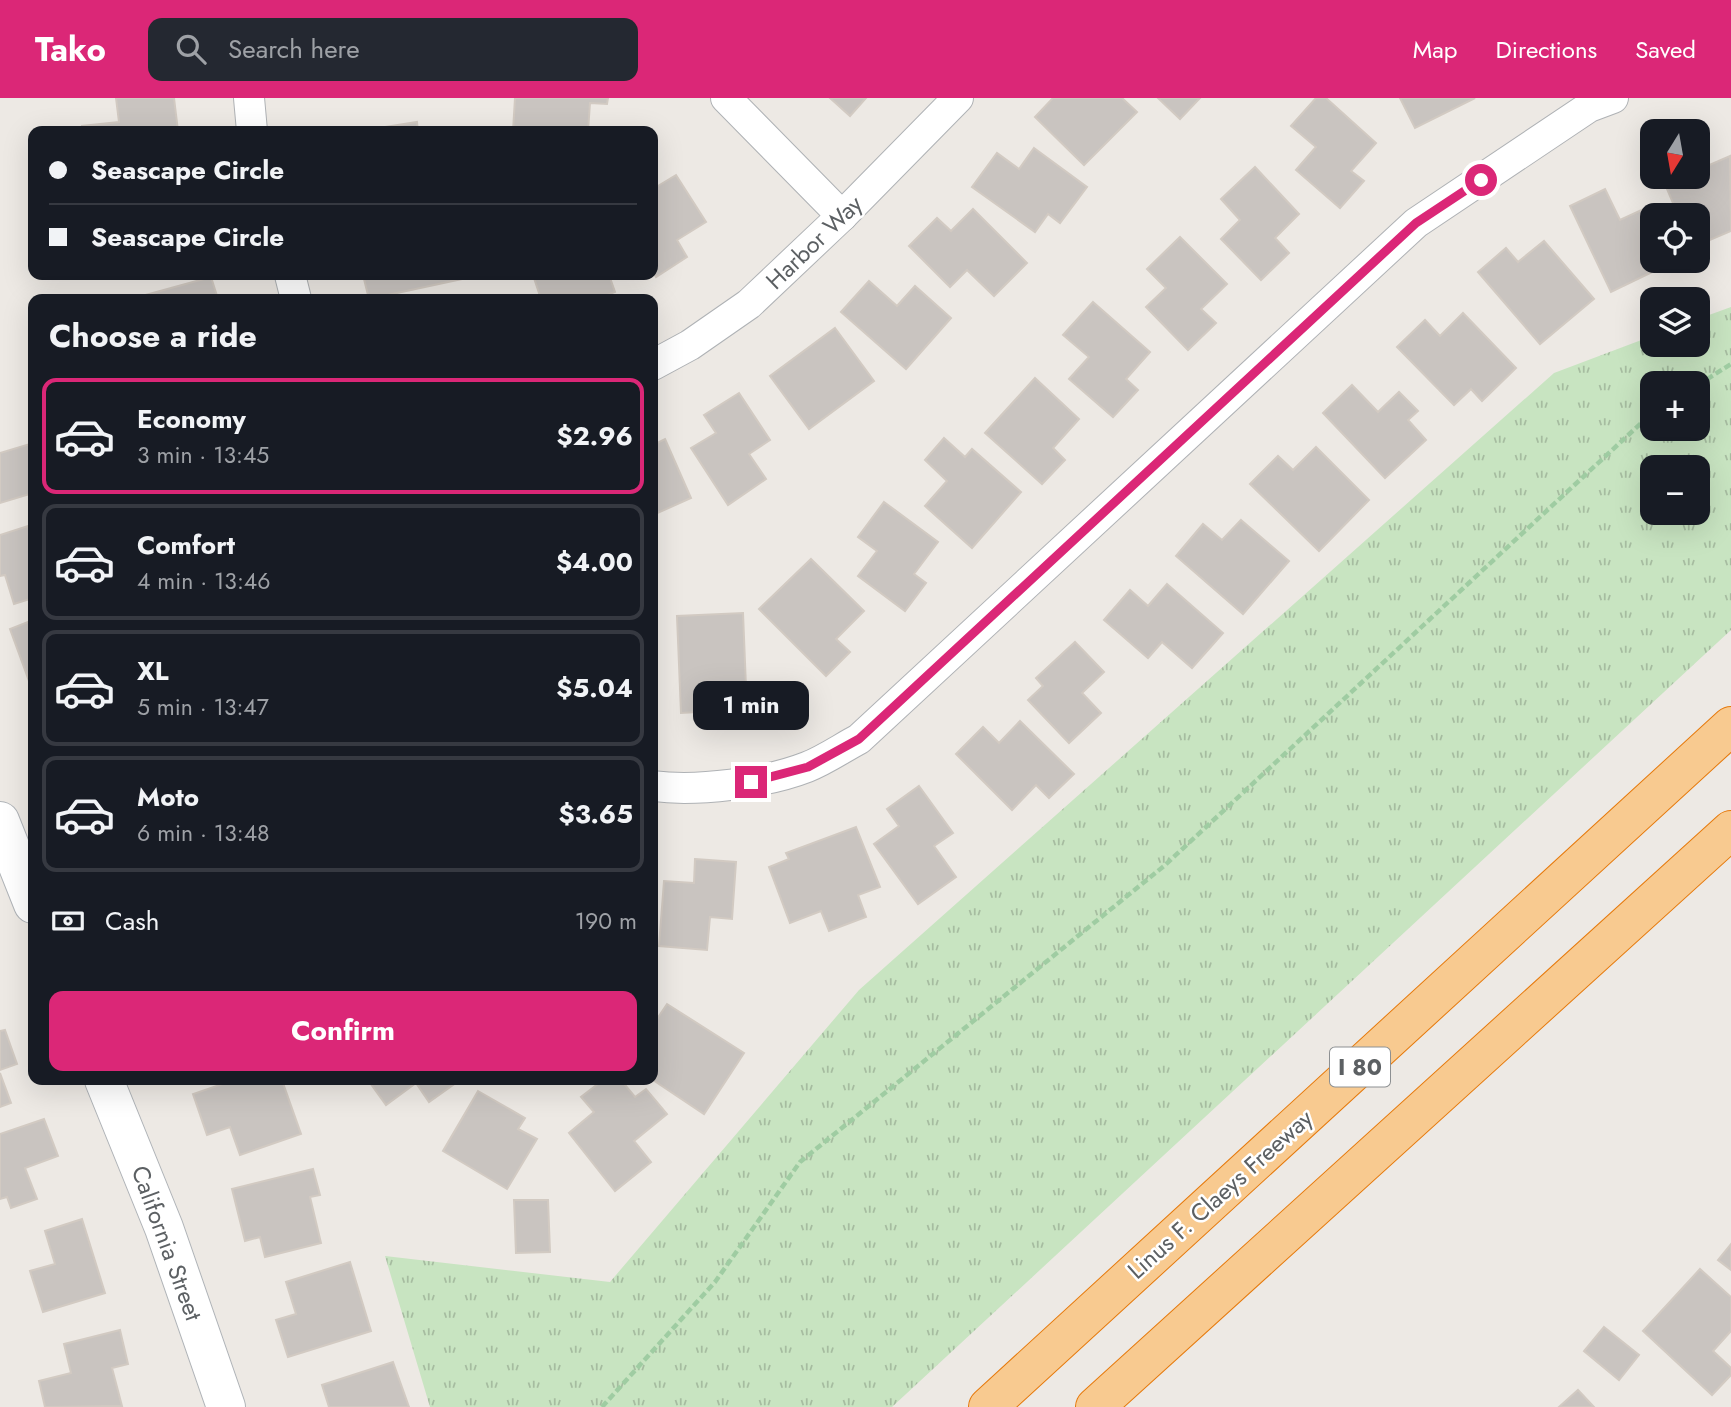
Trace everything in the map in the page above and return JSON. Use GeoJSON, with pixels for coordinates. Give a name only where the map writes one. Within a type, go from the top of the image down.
{"type":"FeatureCollection","features":[{"type":"Feature","properties":{"kind":"highway","name":"Linus F. Claeys Freeway"},"geometry":{"type":"LineString","coordinates":[[988,1407],[1731,726]]}},
{"type":"Feature","properties":{"kind":"highway"},"geometry":{"type":"LineString","coordinates":[[1095,1407],[1731,830]]}},
{"type":"Feature","properties":{"kind":"street"},"geometry":{"type":"LineString","coordinates":[[249,98],[252,126]]}},
{"type":"Feature","properties":{"kind":"street"},"geometry":{"type":"LineString","coordinates":[[726,98],[842,216]]}},
{"type":"Feature","properties":{"kind":"street","name":"Harbor Way"},"geometry":{"type":"LineString","coordinates":[[658,362],[690,345],[749,304],[842,216],[958,98]]}},
{"type":"Feature","properties":{"kind":"street"},"geometry":{"type":"LineString","coordinates":[[658,787],[671,789],[751,782],[808,767],[859,739],[1416,223],[1595,101]]}},
{"type":"Feature","properties":{"kind":"street"},"geometry":{"type":"LineString","coordinates":[[0,821],[28,891]]}},
{"type":"Feature","properties":{"kind":"street","name":"California Street"},"geometry":{"type":"LineString","coordinates":[[106,1085],[164,1228],[226,1407]]}},
{"type":"Feature","properties":{"kind":"path"},"geometry":{"type":"LineString","coordinates":[[1710,377],[1731,364]]}},
{"type":"Feature","properties":{"kind":"path"},"geometry":{"type":"LineString","coordinates":[[602,1407],[715,1282],[800,1162],[1164,866],[1640,424]]}},
{"type":"Feature","properties":{"kind":"green space"},"geometry":{"type":"Polygon","coordinates":[[[1731,307],[1731,630],[892,1407],[430,1407],[385,1256],[610,1282],[859,990],[1554,373],[1640,341],[1640,357],[1710,357],[1710,315],[1731,307]]]}},
{"type":"Feature","properties":{"kind":"building"},"geometry":{"type":"Polygon","coordinates":[[[116,98],[174,98],[177,126],[82,126],[119,122],[116,98]]]}},
{"type":"Feature","properties":{"kind":"building"},"geometry":{"type":"Polygon","coordinates":[[[515,98],[608,98],[607,104],[590,103],[588,126],[513,126],[515,98]]]}},
{"type":"Feature","properties":{"kind":"building"},"geometry":{"type":"Polygon","coordinates":[[[830,98],[866,98],[850,116],[830,98]]]}},
{"type":"Feature","properties":{"kind":"building"},"geometry":{"type":"Polygon","coordinates":[[[1053,98],[1122,98],[1137,112],[1084,165],[1035,117],[1053,98]]]}},
{"type":"Feature","properties":{"kind":"building"},"geometry":{"type":"Polygon","coordinates":[[[1158,98],[1200,98],[1180,119],[1158,98]]]}},
{"type":"Feature","properties":{"kind":"building"},"geometry":{"type":"Polygon","coordinates":[[[1316,98],[1326,98],[1376,143],[1351,171],[1364,181],[1340,208],[1296,170],[1316,147],[1291,126],[1316,98]]]}},
{"type":"Feature","properties":{"kind":"building"},"geometry":{"type":"Polygon","coordinates":[[[1400,98],[1475,98],[1415,128],[1400,98]]]}},
{"type":"Feature","properties":{"kind":"building"},"geometry":{"type":"Polygon","coordinates":[[[417,122],[417,126],[392,126],[417,122]]]}},
{"type":"Feature","properties":{"kind":"building"},"geometry":{"type":"Polygon","coordinates":[[[1034,148],[1087,187],[1060,223],[1048,214],[1035,232],[972,187],[997,153],[1019,169],[1034,148]]]}},
{"type":"Feature","properties":{"kind":"building"},"geometry":{"type":"Polygon","coordinates":[[[1730,156],[1731,231],[1710,240],[1710,203],[1673,203],[1667,189],[1710,189],[1710,165],[1730,156]]]}},
{"type":"Feature","properties":{"kind":"building"},"geometry":{"type":"Polygon","coordinates":[[[1255,167],[1299,214],[1275,238],[1289,253],[1261,280],[1221,239],[1240,220],[1221,199],[1255,167]]]}},
{"type":"Feature","properties":{"kind":"building"},"geometry":{"type":"Polygon","coordinates":[[[676,175],[706,222],[677,240],[687,257],[658,276],[658,186],[676,175]]]}},
{"type":"Feature","properties":{"kind":"building"},"geometry":{"type":"Polygon","coordinates":[[[1605,189],[1620,220],[1640,211],[1640,273],[1650,273],[1611,292],[1570,206],[1605,189]]]}},
{"type":"Feature","properties":{"kind":"building"},"geometry":{"type":"Polygon","coordinates":[[[973,209],[1027,263],[994,296],[967,270],[950,287],[909,246],[937,218],[951,231],[973,209]]]}},
{"type":"Feature","properties":{"kind":"building"},"geometry":{"type":"Polygon","coordinates":[[[1180,237],[1227,284],[1201,309],[1216,323],[1188,350],[1146,307],[1166,288],[1147,269],[1180,237]]]}},
{"type":"Feature","properties":{"kind":"building"},"geometry":{"type":"Polygon","coordinates":[[[1544,241],[1594,299],[1540,344],[1478,272],[1506,248],[1518,262],[1544,241]]]}},
{"type":"Feature","properties":{"kind":"building"},"geometry":{"type":"Polygon","coordinates":[[[200,280],[212,280],[216,294],[149,294],[200,280]]]}},
{"type":"Feature","properties":{"kind":"building"},"geometry":{"type":"Polygon","coordinates":[[[364,280],[457,280],[392,294],[368,294],[364,280]]]}},
{"type":"Feature","properties":{"kind":"building"},"geometry":{"type":"Polygon","coordinates":[[[535,280],[611,280],[615,292],[610,294],[539,294],[535,280]]]}},
{"type":"Feature","properties":{"kind":"building"},"geometry":{"type":"Polygon","coordinates":[[[869,281],[897,306],[915,286],[951,318],[906,369],[841,312],[869,281]]]}},
{"type":"Feature","properties":{"kind":"building"},"geometry":{"type":"Polygon","coordinates":[[[1093,302],[1150,352],[1126,379],[1138,390],[1113,417],[1069,379],[1089,357],[1063,335],[1093,302]]]}},
{"type":"Feature","properties":{"kind":"building"},"geometry":{"type":"Polygon","coordinates":[[[1463,313],[1516,368],[1482,401],[1471,389],[1454,405],[1397,347],[1425,320],[1440,336],[1463,313]]]}},
{"type":"Feature","properties":{"kind":"building"},"geometry":{"type":"Polygon","coordinates":[[[835,328],[874,381],[809,429],[770,376],[835,328]]]}},
{"type":"Feature","properties":{"kind":"building"},"geometry":{"type":"Polygon","coordinates":[[[1035,378],[1079,419],[1053,448],[1065,460],[1042,484],[985,433],[1035,378]]]}},
{"type":"Feature","properties":{"kind":"building"},"geometry":{"type":"Polygon","coordinates":[[[1352,385],[1378,412],[1399,392],[1418,411],[1408,420],[1426,440],[1385,478],[1323,413],[1352,385]]]}},
{"type":"Feature","properties":{"kind":"building"},"geometry":{"type":"Polygon","coordinates":[[[739,393],[770,440],[749,454],[766,479],[728,505],[691,448],[716,433],[704,415],[739,393]]]}},
{"type":"Feature","properties":{"kind":"building"},"geometry":{"type":"Polygon","coordinates":[[[944,438],[965,457],[972,449],[1021,492],[972,548],[925,506],[947,481],[925,460],[944,438]]]}},
{"type":"Feature","properties":{"kind":"building"},"geometry":{"type":"Polygon","coordinates":[[[665,439],[691,498],[658,513],[658,442],[665,439]]]}},
{"type":"Feature","properties":{"kind":"building"},"geometry":{"type":"Polygon","coordinates":[[[28,445],[28,495],[0,503],[0,453],[28,445]]]}},
{"type":"Feature","properties":{"kind":"building"},"geometry":{"type":"Polygon","coordinates":[[[1316,447],[1369,500],[1319,551],[1250,484],[1278,456],[1293,470],[1316,447]]]}},
{"type":"Feature","properties":{"kind":"building"},"geometry":{"type":"Polygon","coordinates":[[[884,502],[938,542],[914,574],[926,583],[905,611],[858,576],[877,551],[858,537],[884,502]]]}},
{"type":"Feature","properties":{"kind":"building"},"geometry":{"type":"Polygon","coordinates":[[[1241,520],[1289,561],[1243,614],[1176,556],[1203,524],[1222,540],[1241,520]]]}},
{"type":"Feature","properties":{"kind":"building"},"geometry":{"type":"Polygon","coordinates":[[[28,526],[28,600],[14,604],[5,575],[0,576],[0,535],[28,526]]]}},
{"type":"Feature","properties":{"kind":"building"},"geometry":{"type":"Polygon","coordinates":[[[811,559],[864,611],[836,639],[850,652],[826,676],[759,609],[811,559]]]}},
{"type":"Feature","properties":{"kind":"building"},"geometry":{"type":"Polygon","coordinates":[[[1167,584],[1223,633],[1192,668],[1162,642],[1148,658],[1104,620],[1130,590],[1148,606],[1167,584]]]}},
{"type":"Feature","properties":{"kind":"building"},"geometry":{"type":"Polygon","coordinates":[[[743,613],[746,687],[715,689],[716,711],[681,713],[677,616],[743,613]]]}},
{"type":"Feature","properties":{"kind":"building"},"geometry":{"type":"Polygon","coordinates":[[[28,622],[28,678],[10,629],[28,622]]]}},
{"type":"Feature","properties":{"kind":"building"},"geometry":{"type":"Polygon","coordinates":[[[1075,642],[1104,672],[1082,693],[1101,713],[1069,743],[1028,700],[1043,686],[1036,678],[1075,642]]]}},
{"type":"Feature","properties":{"kind":"building"},"geometry":{"type":"Polygon","coordinates":[[[1020,721],[1074,774],[1049,798],[1036,785],[1012,810],[956,754],[983,727],[999,743],[1020,721]]]}},
{"type":"Feature","properties":{"kind":"building"},"geometry":{"type":"Polygon","coordinates":[[[919,786],[953,833],[934,846],[956,877],[918,904],[874,844],[899,826],[887,809],[919,786]]]}},
{"type":"Feature","properties":{"kind":"building"},"geometry":{"type":"Polygon","coordinates":[[[856,827],[880,887],[858,895],[866,917],[829,931],[821,911],[790,923],[769,867],[789,859],[786,853],[856,827]]]}},
{"type":"Feature","properties":{"kind":"building"},"geometry":{"type":"Polygon","coordinates":[[[695,859],[736,862],[732,919],[710,917],[707,950],[659,946],[664,881],[694,883],[695,859]]]}},
{"type":"Feature","properties":{"kind":"building"},"geometry":{"type":"Polygon","coordinates":[[[667,1004],[744,1053],[704,1114],[658,1083],[658,1018],[667,1004]]]}},
{"type":"Feature","properties":{"kind":"building"},"geometry":{"type":"Polygon","coordinates":[[[5,1030],[17,1064],[0,1070],[0,1031],[5,1030]]]}},
{"type":"Feature","properties":{"kind":"building"},"geometry":{"type":"Polygon","coordinates":[[[0,1073],[11,1103],[0,1107],[0,1073]]]}},
{"type":"Feature","properties":{"kind":"building"},"geometry":{"type":"Polygon","coordinates":[[[219,1085],[284,1085],[301,1134],[240,1155],[230,1127],[207,1135],[193,1094],[219,1085]]]}},
{"type":"Feature","properties":{"kind":"building"},"geometry":{"type":"Polygon","coordinates":[[[372,1085],[413,1085],[386,1105],[372,1085]]]}},
{"type":"Feature","properties":{"kind":"building"},"geometry":{"type":"Polygon","coordinates":[[[417,1085],[453,1085],[429,1102],[417,1085]]]}},
{"type":"Feature","properties":{"kind":"building"},"geometry":{"type":"Polygon","coordinates":[[[597,1085],[625,1085],[635,1097],[646,1089],[667,1114],[634,1141],[651,1162],[615,1191],[569,1133],[594,1112],[581,1097],[597,1085]]]}},
{"type":"Feature","properties":{"kind":"building"},"geometry":{"type":"Polygon","coordinates":[[[478,1091],[525,1118],[518,1129],[537,1139],[507,1189],[443,1151],[478,1091]]]}},
{"type":"Feature","properties":{"kind":"building"},"geometry":{"type":"Polygon","coordinates":[[[44,1119],[58,1156],[25,1168],[37,1199],[11,1208],[7,1197],[0,1199],[0,1134],[44,1119]]]}},
{"type":"Feature","properties":{"kind":"building"},"geometry":{"type":"Polygon","coordinates":[[[313,1169],[320,1195],[310,1197],[321,1243],[265,1257],[260,1237],[245,1241],[232,1189],[313,1169]]]}},
{"type":"Feature","properties":{"kind":"building"},"geometry":{"type":"Polygon","coordinates":[[[514,1200],[548,1200],[550,1252],[516,1253],[514,1200]]]}},
{"type":"Feature","properties":{"kind":"building"},"geometry":{"type":"Polygon","coordinates":[[[82,1219],[105,1293],[43,1312],[30,1271],[55,1264],[45,1231],[82,1219]]]}},
{"type":"Feature","properties":{"kind":"building"},"geometry":{"type":"Polygon","coordinates":[[[1731,1244],[1731,1270],[1718,1260],[1731,1244]]]}},
{"type":"Feature","properties":{"kind":"building"},"geometry":{"type":"Polygon","coordinates":[[[350,1262],[371,1331],[288,1357],[276,1320],[296,1314],[286,1282],[350,1262]]]}},
{"type":"Feature","properties":{"kind":"building"},"geometry":{"type":"Polygon","coordinates":[[[1700,1269],[1731,1297],[1731,1331],[1713,1351],[1731,1368],[1731,1375],[1712,1395],[1643,1331],[1700,1269]]]}},
{"type":"Feature","properties":{"kind":"building"},"geometry":{"type":"Polygon","coordinates":[[[1604,1327],[1639,1355],[1619,1380],[1584,1351],[1604,1327]]]}},
{"type":"Feature","properties":{"kind":"building"},"geometry":{"type":"Polygon","coordinates":[[[120,1330],[128,1364],[112,1368],[122,1406],[45,1407],[39,1381],[71,1373],[64,1344],[120,1330]]]}},
{"type":"Feature","properties":{"kind":"building"},"geometry":{"type":"Polygon","coordinates":[[[393,1362],[409,1407],[329,1407],[322,1385],[393,1362]]]}},
{"type":"Feature","properties":{"kind":"building"},"geometry":{"type":"Polygon","coordinates":[[[1578,1390],[1594,1407],[1559,1407],[1578,1390]]]}},
{"type":"Feature","properties":{"kind":"route"},"geometry":{"type":"LineString","coordinates":[[751,782],[808,767],[859,739],[1416,223],[1481,180]]}}]}
